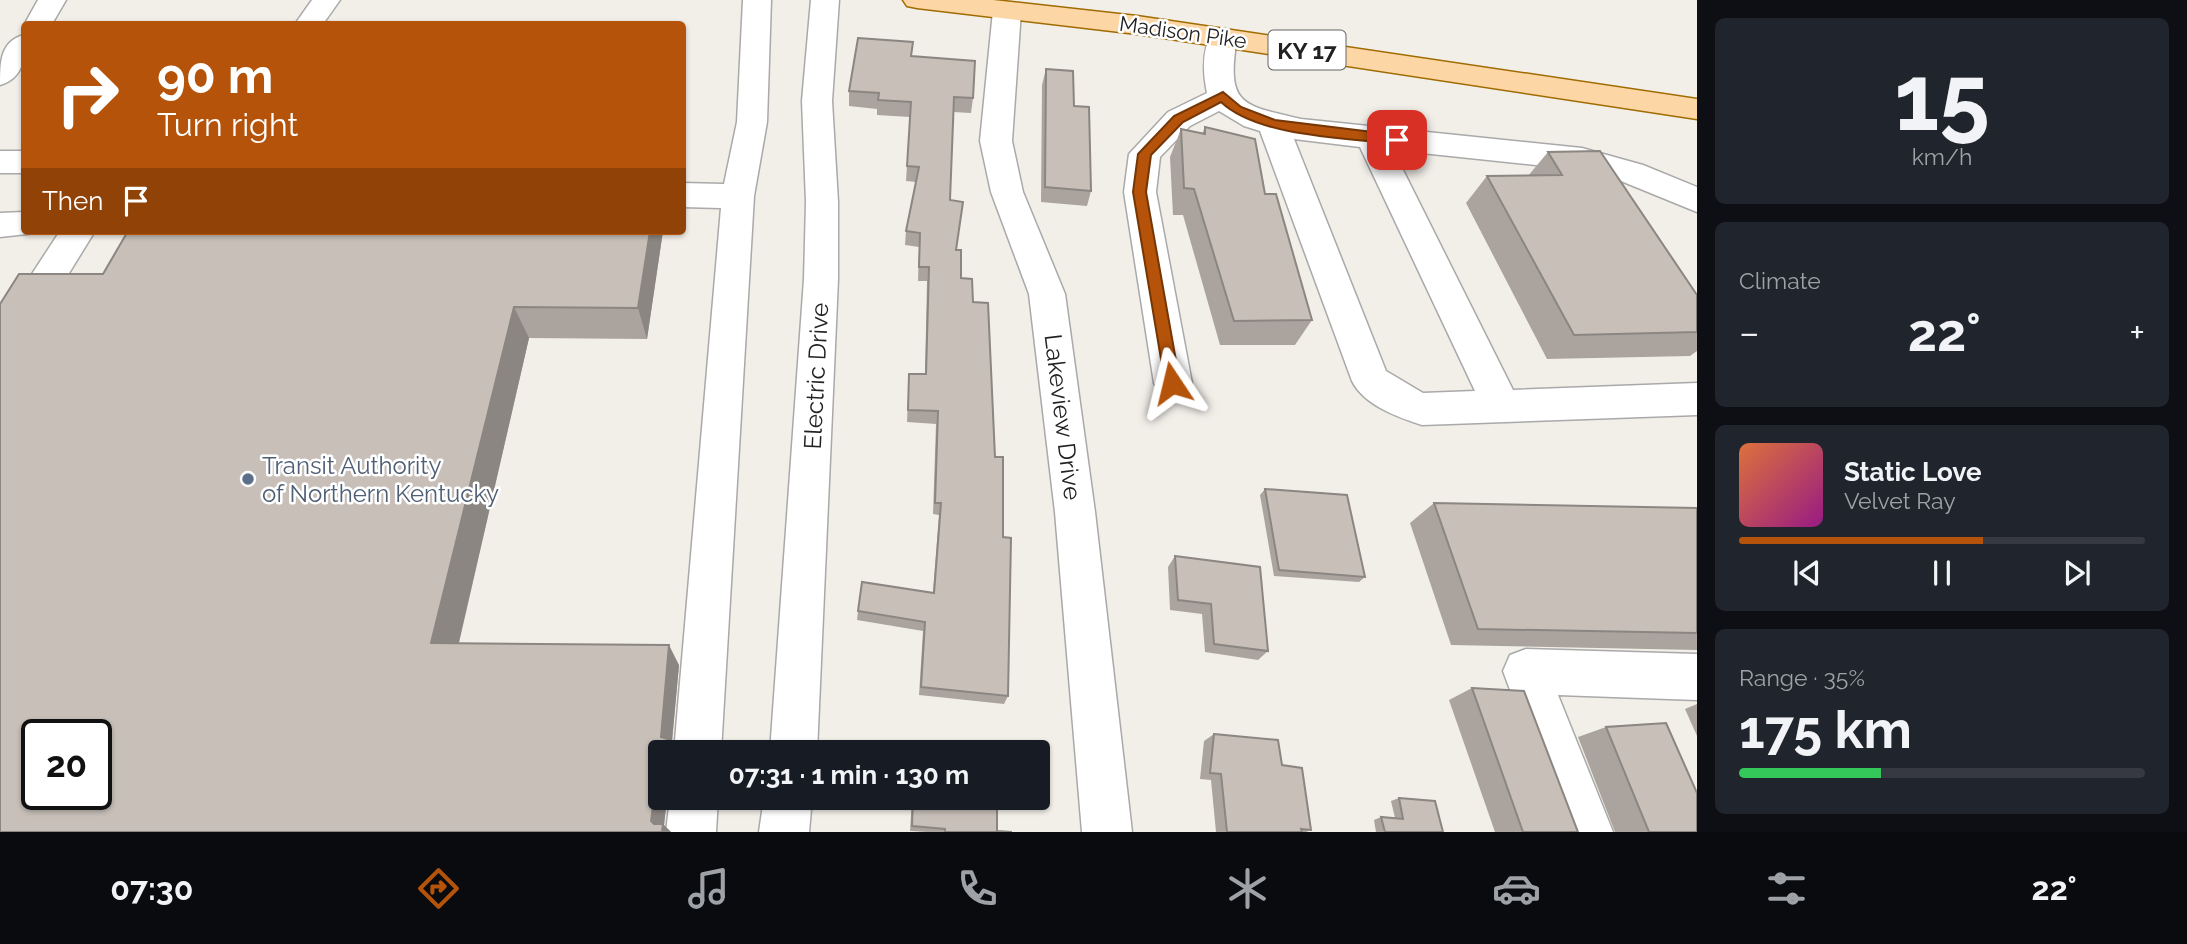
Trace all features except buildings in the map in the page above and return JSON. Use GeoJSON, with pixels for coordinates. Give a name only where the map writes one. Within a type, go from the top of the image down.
{"type":"FeatureCollection","features":[{"type":"Feature","properties":{"kind":"main road","name":"Madison Pike"},"geometry":{"type":"LineString","coordinates":[[916,0],[987,6],[1223,38],[1697,108]]}},
{"type":"Feature","properties":{"kind":"street"},"geometry":{"type":"LineString","coordinates":[[40,21],[52,0]]}},
{"type":"Feature","properties":{"kind":"street"},"geometry":{"type":"LineString","coordinates":[[311,21],[326,0]]}},
{"type":"Feature","properties":{"kind":"street"},"geometry":{"type":"LineString","coordinates":[[698,740],[738,196],[752,122],[757,0]]}},
{"type":"Feature","properties":{"kind":"street","name":"Electric Drive"},"geometry":{"type":"LineString","coordinates":[[794,740],[821,279],[822,202],[817,101],[825,0]]}},
{"type":"Feature","properties":{"kind":"street","name":"Lakeview Drive"},"geometry":{"type":"LineString","coordinates":[[987,6],[996,141],[1007,192],[1047,294],[1058,364],[1065,452],[1075,512],[1107,832]]}},
{"type":"Feature","properties":{"kind":"street"},"geometry":{"type":"LineString","coordinates":[[0,38],[21,38]]}},
{"type":"Feature","properties":{"kind":"street"},"geometry":{"type":"LineString","coordinates":[[1223,38],[1217,71],[1223,97],[1237,110],[1273,124],[1582,159],[1632,173],[1697,201]]}},
{"type":"Feature","properties":{"kind":"street"},"geometry":{"type":"LineString","coordinates":[[0,75],[21,48]]}},
{"type":"Feature","properties":{"kind":"street"},"geometry":{"type":"LineString","coordinates":[[1172,383],[1140,192],[1145,154],[1178,119],[1223,97]]}},
{"type":"Feature","properties":{"kind":"street"},"geometry":{"type":"LineString","coordinates":[[1273,124],[1371,381],[1402,401],[1422,409],[1697,399]]}},
{"type":"Feature","properties":{"kind":"street"},"geometry":{"type":"LineString","coordinates":[[1371,137],[1502,407]]}},
{"type":"Feature","properties":{"kind":"street"},"geometry":{"type":"LineString","coordinates":[[0,162],[21,162]]}},
{"type":"Feature","properties":{"kind":"street"},"geometry":{"type":"LineString","coordinates":[[686,195],[738,196]]}},
{"type":"Feature","properties":{"kind":"street"},"geometry":{"type":"LineString","coordinates":[[0,225],[21,225]]}},
{"type":"Feature","properties":{"kind":"street"},"geometry":{"type":"LineString","coordinates":[[0,354],[75,235]]}},
{"type":"Feature","properties":{"kind":"street"},"geometry":{"type":"LineString","coordinates":[[1588,832],[1526,671],[1697,677]]}},
{"type":"Feature","properties":{"kind":"street"},"geometry":{"type":"LineString","coordinates":[[691,832],[693,810]]}},
{"type":"Feature","properties":{"kind":"street"},"geometry":{"type":"LineString","coordinates":[[783,832],[786,810]]}},
{"type":"Feature","properties":{"kind":"place","name":"Transit Authority of Northern Kentucky"},"geometry":{"type":"Point","coordinates":[248,479]}},
{"type":"Feature","properties":{"kind":"route"},"geometry":{"type":"LineString","coordinates":[[1172,383],[1140,192],[1145,154],[1168,128],[1178,119],[1223,97],[1237,110],[1273,124],[1301,130],[1397,140]]}}]}
